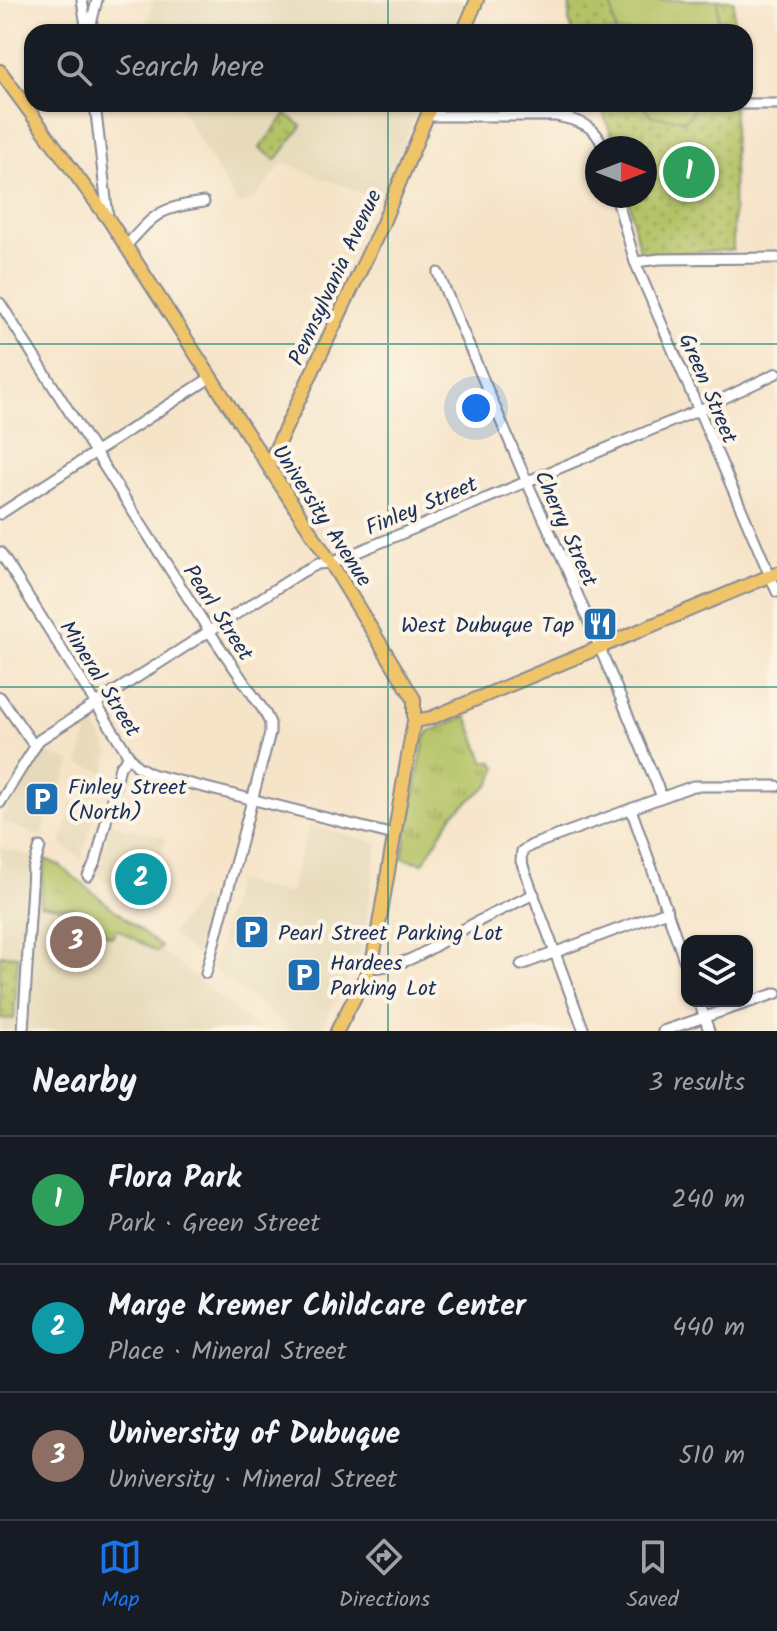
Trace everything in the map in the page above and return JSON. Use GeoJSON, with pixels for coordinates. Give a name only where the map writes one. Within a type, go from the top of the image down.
{"type":"FeatureCollection","features":[{"type":"Feature","properties":{"kind":"main road"},"geometry":{"type":"LineString","coordinates":[[466,24],[477,0]]}},
{"type":"Feature","properties":{"kind":"main road","name":"University Avenue"},"geometry":{"type":"LineString","coordinates":[[0,71],[24,104]]}},
{"type":"Feature","properties":{"kind":"main road","name":"University Avenue"},"geometry":{"type":"LineString","coordinates":[[30,112],[109,220],[409,688],[415,708],[414,721],[370,968],[337,1031]]}},
{"type":"Feature","properties":{"kind":"main road","name":"Pennsylvania Avenue"},"geometry":{"type":"LineString","coordinates":[[268,465],[382,225],[428,112]]}},
{"type":"Feature","properties":{"kind":"main road"},"geometry":{"type":"LineString","coordinates":[[414,721],[431,718],[774,574]]}},
{"type":"Feature","properties":{"kind":"street"},"geometry":{"type":"LineString","coordinates":[[82,0],[86,24]]}},
{"type":"Feature","properties":{"kind":"street"},"geometry":{"type":"LineString","coordinates":[[90,24],[97,0]]}},
{"type":"Feature","properties":{"kind":"street"},"geometry":{"type":"LineString","coordinates":[[753,104],[777,104]]}},
{"type":"Feature","properties":{"kind":"street"},"geometry":{"type":"LineString","coordinates":[[96,112],[109,220]]}},
{"type":"Feature","properties":{"kind":"street"},"geometry":{"type":"LineString","coordinates":[[471,112],[572,119],[597,136]]}},
{"type":"Feature","properties":{"kind":"street"},"geometry":{"type":"LineString","coordinates":[[126,246],[148,222],[170,207],[204,202]]}},
{"type":"Feature","properties":{"kind":"street","name":"Green Street"},"geometry":{"type":"LineString","coordinates":[[619,208],[635,262],[774,574],[777,592]]}},
{"type":"Feature","properties":{"kind":"street"},"geometry":{"type":"LineString","coordinates":[[635,262],[777,258]]}},
{"type":"Feature","properties":{"kind":"street","name":"Cherry Street"},"geometry":{"type":"LineString","coordinates":[[438,273],[662,797]]}},
{"type":"Feature","properties":{"kind":"street","name":"Pearl Street"},"geometry":{"type":"LineString","coordinates":[[0,303],[270,723],[270,733],[206,973]]}},
{"type":"Feature","properties":{"kind":"street","name":"Finley Street"},"geometry":{"type":"LineString","coordinates":[[0,803],[39,740],[302,572],[318,564],[331,563],[699,410],[777,373]]}},
{"type":"Feature","properties":{"kind":"street"},"geometry":{"type":"LineString","coordinates":[[0,514],[210,378]]}},
{"type":"Feature","properties":{"kind":"street","name":"Mineral Street"},"geometry":{"type":"LineString","coordinates":[[0,552],[129,756],[120,767],[96,861],[88,876]]}},
{"type":"Feature","properties":{"kind":"street"},"geometry":{"type":"LineString","coordinates":[[0,697],[35,747]]}},
{"type":"Feature","properties":{"kind":"street"},"geometry":{"type":"LineString","coordinates":[[129,756],[137,766],[151,774],[394,835]]}},
{"type":"Feature","properties":{"kind":"street"},"geometry":{"type":"LineString","coordinates":[[584,1031],[521,861],[522,851],[698,785],[777,786]]}},
{"type":"Feature","properties":{"kind":"street"},"geometry":{"type":"LineString","coordinates":[[631,809],[681,951]]}},
{"type":"Feature","properties":{"kind":"street"},"geometry":{"type":"LineString","coordinates":[[23,1031],[33,870],[40,847]]}},
{"type":"Feature","properties":{"kind":"street"},"geometry":{"type":"LineString","coordinates":[[370,968],[414,959],[534,894]]}},
{"type":"Feature","properties":{"kind":"street"},"geometry":{"type":"LineString","coordinates":[[521,965],[667,911]]}},
{"type":"Feature","properties":{"kind":"street"},"geometry":{"type":"LineString","coordinates":[[663,1031],[777,993]]}},
{"type":"Feature","properties":{"kind":"street"},"geometry":{"type":"LineString","coordinates":[[701,1007],[709,1031]]}},
{"type":"Feature","properties":{"kind":"shaded area"},"geometry":{"type":"Polygon","coordinates":[[[153,0],[456,0],[462,4],[453,24],[147,24],[153,0]]]}},
{"type":"Feature","properties":{"kind":"shaded area"},"geometry":{"type":"Polygon","coordinates":[[[183,112],[417,112],[380,200],[283,163],[254,200],[237,204],[183,112]]]}},
{"type":"Feature","properties":{"kind":"shaded area"},"geometry":{"type":"Polygon","coordinates":[[[91,718],[110,753],[105,772],[79,764],[91,718]]]}},
{"type":"Feature","properties":{"kind":"shaded area"},"geometry":{"type":"Polygon","coordinates":[[[39,751],[72,761],[57,798],[53,798],[42,837],[0,821],[39,751]]]}},
{"type":"Feature","properties":{"kind":"shaded area"},"geometry":{"type":"Polygon","coordinates":[[[72,803],[95,811],[82,860],[61,843],[72,803]]]}},
{"type":"Feature","properties":{"kind":"shaded area"},"geometry":{"type":"Polygon","coordinates":[[[110,824],[166,838],[160,861],[168,863],[135,905],[98,875],[110,824]]]}},
{"type":"Feature","properties":{"kind":"shaded area"},"geometry":{"type":"Polygon","coordinates":[[[309,825],[378,843],[362,947],[320,1031],[290,1031],[213,969],[235,881],[289,894],[309,825]]]}},
{"type":"Feature","properties":{"kind":"shaded area"},"geometry":{"type":"Polygon","coordinates":[[[0,847],[62,870],[261,1031],[0,1031],[0,847]]]}},
{"type":"Feature","properties":{"kind":"shaded area"},"geometry":{"type":"Polygon","coordinates":[[[200,897],[210,905],[196,955],[171,934],[200,897]]]}},
{"type":"Feature","properties":{"kind":"green space"},"geometry":{"type":"Polygon","coordinates":[[[570,0],[734,0],[734,24],[570,24],[570,0]]]}},
{"type":"Feature","properties":{"kind":"green space"},"geometry":{"type":"Polygon","coordinates":[[[610,0],[718,0],[718,24],[614,24],[610,0]]]}},
{"type":"Feature","properties":{"kind":"green space"},"geometry":{"type":"Polygon","coordinates":[[[603,112],[734,112],[733,250],[640,256],[630,208],[657,208],[657,136],[612,136],[603,112]]]}},
{"type":"Feature","properties":{"kind":"green space"},"geometry":{"type":"Polygon","coordinates":[[[648,112],[692,112],[685,120],[652,116],[648,112]]]}},
{"type":"Feature","properties":{"kind":"green space"},"geometry":{"type":"Polygon","coordinates":[[[286,114],[302,126],[276,160],[260,148],[286,114]]]}},
{"type":"Feature","properties":{"kind":"green space"},"geometry":{"type":"Polygon","coordinates":[[[467,716],[484,761],[493,762],[497,767],[491,783],[453,814],[423,863],[402,858],[424,740],[428,732],[467,716]]]}},
{"type":"Feature","properties":{"kind":"green space"},"geometry":{"type":"Polygon","coordinates":[[[45,859],[59,865],[161,947],[157,952],[117,929],[112,937],[83,930],[75,908],[40,905],[45,859]]]}},
{"type":"Feature","properties":{"kind":"green space"},"geometry":{"type":"Polygon","coordinates":[[[59,910],[70,910],[73,914],[84,944],[79,952],[58,938],[59,910]]]}},
{"type":"Feature","properties":{"kind":"green space"},"geometry":{"type":"Polygon","coordinates":[[[0,955],[18,956],[14,1019],[0,1018],[0,955]]]}},
{"type":"Feature","properties":{"kind":"place","name":"Flora Park"},"geometry":{"type":"Point","coordinates":[689,172]}},
{"type":"Feature","properties":{"kind":"place","name":"West Dubuque Tap"},"geometry":{"type":"Point","coordinates":[600,624]}},
{"type":"Feature","properties":{"kind":"place","name":"Finley Street (North)"},"geometry":{"type":"Point","coordinates":[42,799]}},
{"type":"Feature","properties":{"kind":"place","name":"Marge Kremer Childcare Center"},"geometry":{"type":"Point","coordinates":[141,879]}},
{"type":"Feature","properties":{"kind":"place","name":"Pearl Street Parking Lot"},"geometry":{"type":"Point","coordinates":[252,932]}},
{"type":"Feature","properties":{"kind":"place","name":"University of Dubuque"},"geometry":{"type":"Point","coordinates":[76,942]}},
{"type":"Feature","properties":{"kind":"place","name":"Hardees Parking Lot"},"geometry":{"type":"Point","coordinates":[304,975]}}]}
